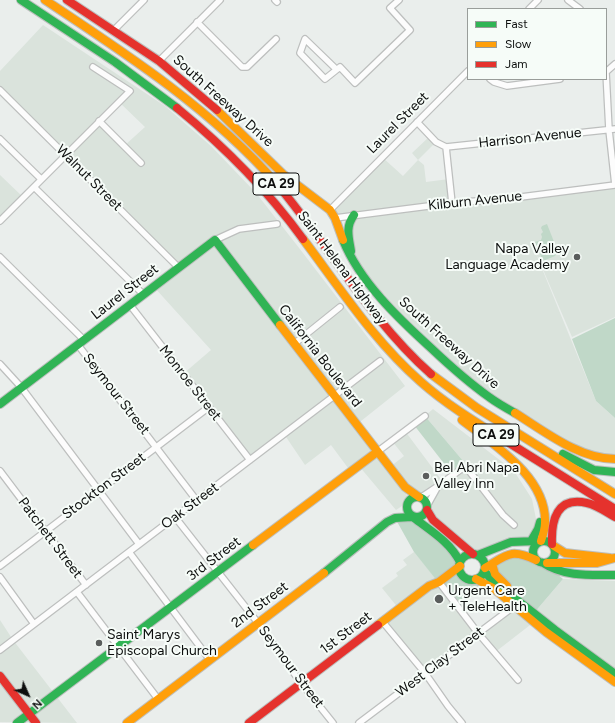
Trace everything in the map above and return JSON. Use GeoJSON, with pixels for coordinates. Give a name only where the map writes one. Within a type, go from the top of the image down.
{"type":"FeatureCollection","features":[{"type":"Feature","properties":{"kind":"main road","name":"Saint Helena Highway"},"geometry":{"type":"LineString","coordinates":[[21,0],[147,83],[185,112],[227,150],[257,181],[285,214],[364,321],[412,374],[465,415],[615,509]]}},
{"type":"Feature","properties":{"kind":"main road","name":"Saint Helena Highway"},"geometry":{"type":"LineString","coordinates":[[45,0],[165,80],[235,140],[264,170],[292,203],[396,340],[446,387],[615,494]]}},
{"type":"Feature","properties":{"kind":"main road","name":"South Freeway Drive"},"geometry":{"type":"LineString","coordinates":[[67,0],[159,61],[176,74],[226,117],[284,175],[330,210],[354,262],[385,303],[406,325],[474,386],[504,408],[581,452],[595,457],[615,459]]}},
{"type":"Feature","properties":{"kind":"main road"},"geometry":{"type":"LineString","coordinates":[[354,215],[350,220],[348,227],[354,262]]}},
{"type":"Feature","properties":{"kind":"main road","name":"Laurel Street"},"geometry":{"type":"LineString","coordinates":[[0,404],[215,240]]}},
{"type":"Feature","properties":{"kind":"main road","name":"California Boulevard"},"geometry":{"type":"LineString","coordinates":[[215,240],[405,487],[420,497]]}},
{"type":"Feature","properties":{"kind":"main road"},"geometry":{"type":"LineString","coordinates":[[387,348],[417,383],[519,466],[535,488],[544,511],[539,526],[537,541],[532,550],[534,558],[550,568],[567,572],[586,575],[615,575]]}},
{"type":"Feature","properties":{"kind":"main road"},"geometry":{"type":"LineString","coordinates":[[472,404],[587,467],[600,471],[615,472]]}},
{"type":"Feature","properties":{"kind":"main road","name":"3rd Street"},"geometry":{"type":"LineString","coordinates":[[17,723],[378,452]]}},
{"type":"Feature","properties":{"kind":"main road","name":"California Boulevard"},"geometry":{"type":"LineString","coordinates":[[405,487],[408,502]]}},
{"type":"Feature","properties":{"kind":"main road"},"geometry":{"type":"LineString","coordinates":[[615,674],[516,601],[476,579],[472,580],[464,576],[458,556],[451,548],[410,515],[406,509],[408,502],[413,498],[420,497],[425,500],[433,520],[483,560],[487,568],[509,588],[516,601],[534,622],[615,682]]}},
{"type":"Feature","properties":{"kind":"main road"},"geometry":{"type":"LineString","coordinates":[[542,562],[552,559],[554,556],[555,552],[552,529],[554,518],[558,510],[566,504],[575,502],[586,503],[595,506],[615,517]]}},
{"type":"Feature","properties":{"kind":"main road"},"geometry":{"type":"LineString","coordinates":[[413,517],[423,516],[427,508]]}},
{"type":"Feature","properties":{"kind":"main road","name":"2nd Street"},"geometry":{"type":"LineString","coordinates":[[127,723],[328,570],[387,522],[396,518],[413,517]]}},
{"type":"Feature","properties":{"kind":"main road"},"geometry":{"type":"LineString","coordinates":[[460,564],[466,556],[489,552],[509,543],[518,541],[547,541],[565,553],[615,558]]}},
{"type":"Feature","properties":{"kind":"main road"},"geometry":{"type":"LineString","coordinates":[[476,579],[481,576],[487,568],[510,553],[521,553],[542,562],[557,564],[597,563],[615,558]]}},
{"type":"Feature","properties":{"kind":"main road","name":"1st Street"},"geometry":{"type":"LineString","coordinates":[[249,723],[429,586],[439,582],[460,564]]}},
{"type":"Feature","properties":{"kind":"main road"},"geometry":{"type":"LineString","coordinates":[[534,622],[538,622],[552,633],[555,630]]}},
{"type":"Feature","properties":{"kind":"main road"},"geometry":{"type":"LineString","coordinates":[[0,676],[36,723]]}},
{"type":"Feature","properties":{"kind":"street"},"geometry":{"type":"LineString","coordinates":[[113,31],[144,0]]}},
{"type":"Feature","properties":{"kind":"street"},"geometry":{"type":"LineString","coordinates":[[159,61],[220,0]]}},
{"type":"Feature","properties":{"kind":"street"},"geometry":{"type":"LineString","coordinates":[[336,70],[305,39],[300,53],[325,78],[336,70],[340,67],[355,83],[410,30],[390,8],[399,0]]}},
{"type":"Feature","properties":{"kind":"street"},"geometry":{"type":"LineString","coordinates":[[531,8],[538,0]]}},
{"type":"Feature","properties":{"kind":"street"},"geometry":{"type":"LineString","coordinates":[[568,0],[579,8]]}},
{"type":"Feature","properties":{"kind":"street"},"geometry":{"type":"LineString","coordinates":[[197,22],[242,67],[247,67],[276,39]]}},
{"type":"Feature","properties":{"kind":"street"},"geometry":{"type":"LineString","coordinates":[[607,71],[615,64]]}},
{"type":"Feature","properties":{"kind":"street"},"geometry":{"type":"LineString","coordinates":[[0,221],[65,154],[130,91],[93,67]]}},
{"type":"Feature","properties":{"kind":"street","name":"Laurel Street"},"geometry":{"type":"LineString","coordinates":[[330,210],[467,72]]}},
{"type":"Feature","properties":{"kind":"street"},"geometry":{"type":"LineString","coordinates":[[491,80],[507,86],[552,80]]}},
{"type":"Feature","properties":{"kind":"street"},"geometry":{"type":"LineString","coordinates":[[607,80],[612,129],[615,185]]}},
{"type":"Feature","properties":{"kind":"street","name":"Walnut Street"},"geometry":{"type":"LineString","coordinates":[[0,90],[178,267]]}},
{"type":"Feature","properties":{"kind":"street"},"geometry":{"type":"LineString","coordinates":[[100,121],[141,163]]}},
{"type":"Feature","properties":{"kind":"street"},"geometry":{"type":"LineString","coordinates":[[417,122],[436,142],[446,147],[452,203]]}},
{"type":"Feature","properties":{"kind":"street","name":"Harrison Avenue"},"geometry":{"type":"LineString","coordinates":[[446,147],[612,129]]}},
{"type":"Feature","properties":{"kind":"street"},"geometry":{"type":"LineString","coordinates":[[0,139],[41,179]]}},
{"type":"Feature","properties":{"kind":"street","name":"Kilburn Avenue"},"geometry":{"type":"LineString","coordinates":[[335,218],[452,203],[513,198],[615,185]]}},
{"type":"Feature","properties":{"kind":"street"},"geometry":{"type":"LineString","coordinates":[[34,187],[144,295]]}},
{"type":"Feature","properties":{"kind":"street","name":"Laurel Street"},"geometry":{"type":"LineString","coordinates":[[215,240],[239,229],[276,224]]}},
{"type":"Feature","properties":{"kind":"street","name":"Seymour Street"},"geometry":{"type":"LineString","coordinates":[[0,257],[81,343],[196,501]]}},
{"type":"Feature","properties":{"kind":"street","name":"Monroe Street"},"geometry":{"type":"LineString","coordinates":[[130,305],[250,460]]}},
{"type":"Feature","properties":{"kind":"street"},"geometry":{"type":"LineString","coordinates":[[294,344],[340,307]]}},
{"type":"Feature","properties":{"kind":"street","name":"Oak Street"},"geometry":{"type":"LineString","coordinates":[[0,650],[380,361]]}},
{"type":"Feature","properties":{"kind":"street"},"geometry":{"type":"LineString","coordinates":[[0,364],[21,387],[139,544]]}},
{"type":"Feature","properties":{"kind":"street","name":"Stockton Street"},"geometry":{"type":"LineString","coordinates":[[0,566],[209,407]]}},
{"type":"Feature","properties":{"kind":"street","name":"3rd Street"},"geometry":{"type":"LineString","coordinates":[[378,452],[425,416]]}},
{"type":"Feature","properties":{"kind":"street"},"geometry":{"type":"LineString","coordinates":[[420,497],[465,468],[503,515],[514,525]]}},
{"type":"Feature","properties":{"kind":"street","name":"Patchett Street"},"geometry":{"type":"LineString","coordinates":[[0,471],[86,585]]}},
{"type":"Feature","properties":{"kind":"street"},"geometry":{"type":"LineString","coordinates":[[427,508],[438,486]]}},
{"type":"Feature","properties":{"kind":"street","name":"Seymour Street"},"geometry":{"type":"LineString","coordinates":[[175,517],[258,623],[301,683],[333,723]]}},
{"type":"Feature","properties":{"kind":"street"},"geometry":{"type":"LineString","coordinates":[[129,552],[210,660]]}},
{"type":"Feature","properties":{"kind":"street"},"geometry":{"type":"LineString","coordinates":[[0,577],[34,624]]}},
{"type":"Feature","properties":{"kind":"street"},"geometry":{"type":"LineString","coordinates":[[439,582],[478,633],[518,680]]}},
{"type":"Feature","properties":{"kind":"street","name":"Patchett Street"},"geometry":{"type":"LineString","coordinates":[[77,592],[158,699]]}},
{"type":"Feature","properties":{"kind":"street","name":"West Clay Street"},"geometry":{"type":"LineString","coordinates":[[359,723],[478,633],[516,601]]}},
{"type":"Feature","properties":{"kind":"street"},"geometry":{"type":"LineString","coordinates":[[382,622],[425,673],[462,723]]}},
{"type":"Feature","properties":{"kind":"shaded area"},"geometry":{"type":"Polygon","coordinates":[[[43,25],[165,106],[211,146],[256,193],[405,386],[356,425],[390,467],[404,456],[392,441],[405,431],[443,482],[464,462],[425,416],[433,409],[514,471],[532,499],[538,529],[528,541],[478,555],[427,510],[438,487],[419,497],[405,487],[408,502],[396,510],[359,466],[351,472],[331,445],[305,465],[284,434],[250,460],[183,374],[211,350],[154,287],[178,267],[0,90],[0,71],[43,25]],[[119,102],[100,121],[124,146],[145,127],[119,102]]]}},
{"type":"Feature","properties":{"kind":"shaded area"},"geometry":{"type":"Polygon","coordinates":[[[430,136],[436,142],[418,160],[412,153],[430,136]]]}},
{"type":"Feature","properties":{"kind":"shaded area"},"geometry":{"type":"Polygon","coordinates":[[[382,157],[403,176],[418,160],[424,165],[426,182],[449,179],[452,203],[615,185],[615,317],[572,337],[532,244],[596,401],[615,418],[615,459],[591,456],[504,407],[412,331],[360,271],[350,243],[354,216],[335,218],[330,210],[382,157]]]}},
{"type":"Feature","properties":{"kind":"shaded area"},"geometry":{"type":"Polygon","coordinates":[[[0,175],[23,197],[0,221],[0,175]]]}},
{"type":"Feature","properties":{"kind":"shaded area"},"geometry":{"type":"Polygon","coordinates":[[[414,552],[478,633],[425,673],[382,621],[399,609],[382,588],[398,576],[396,573],[407,565],[403,560],[414,552]]]}},
{"type":"Feature","properties":{"kind":"shaded area"},"geometry":{"type":"Polygon","coordinates":[[[563,579],[615,581],[615,674],[534,613],[563,579]]]}},
{"type":"Feature","properties":{"kind":"shaded area"},"geometry":{"type":"Polygon","coordinates":[[[515,606],[534,622],[494,653],[478,633],[515,606]]]}},
{"type":"Feature","properties":{"kind":"shaded area"},"geometry":{"type":"Polygon","coordinates":[[[0,620],[13,640],[77,723],[0,722],[0,620]]]}},
{"type":"Feature","properties":{"kind":"green space"},"geometry":{"type":"Polygon","coordinates":[[[547,224],[558,252],[555,256],[543,261],[535,242],[541,240],[541,234],[543,232],[541,228],[547,224]]]}},
{"type":"Feature","properties":{"kind":"green space"},"geometry":{"type":"Polygon","coordinates":[[[615,318],[615,418],[596,401],[572,339],[615,318]]]}},
{"type":"Feature","properties":{"kind":"green space"},"geometry":{"type":"Polygon","coordinates":[[[425,416],[464,462],[460,470],[453,475],[414,425],[425,416]]]}},
{"type":"Feature","properties":{"kind":"green space"},"geometry":{"type":"Polygon","coordinates":[[[413,517],[451,548],[464,575],[487,585],[458,607],[414,552],[395,518],[413,517]]]}},
{"type":"Feature","properties":{"kind":"green space"},"geometry":{"type":"Polygon","coordinates":[[[516,553],[550,568],[563,579],[534,613],[514,596],[509,588],[495,574],[496,561],[516,553]]]}},
{"type":"Feature","properties":{"kind":"traffic: fast"},"geometry":{"type":"LineString","coordinates":[[21,0],[115,62],[177,108]]}},
{"type":"Feature","properties":{"kind":"traffic: fast"},"geometry":{"type":"LineString","coordinates":[[351,251],[349,224],[354,215]]}},
{"type":"Feature","properties":{"kind":"traffic: fast"},"geometry":{"type":"LineString","coordinates":[[0,404],[215,240],[280,325]]}},
{"type":"Feature","properties":{"kind":"traffic: fast"},"geometry":{"type":"LineString","coordinates":[[343,240],[359,270],[393,312],[466,379],[492,399],[515,413]]}},
{"type":"Feature","properties":{"kind":"traffic: fast"},"geometry":{"type":"LineString","coordinates":[[563,454],[594,470],[615,472]]}},
{"type":"Feature","properties":{"kind":"traffic: fast"},"geometry":{"type":"LineString","coordinates":[[413,497],[421,497],[427,503],[427,507],[427,511],[421,517],[413,517],[407,511],[407,503],[413,497]]}},
{"type":"Feature","properties":{"kind":"traffic: fast"},"geometry":{"type":"LineString","coordinates":[[324,573],[387,522],[395,518],[412,517]]}},
{"type":"Feature","properties":{"kind":"traffic: fast"},"geometry":{"type":"LineString","coordinates":[[414,518],[446,543],[460,562]]}},
{"type":"Feature","properties":{"kind":"traffic: fast"},"geometry":{"type":"LineString","coordinates":[[531,541],[540,522]]}},
{"type":"Feature","properties":{"kind":"traffic: fast"},"geometry":{"type":"LineString","coordinates":[[478,555],[511,542],[537,541]]}},
{"type":"Feature","properties":{"kind":"traffic: fast"},"geometry":{"type":"LineString","coordinates":[[544,541],[552,544],[555,552],[552,560],[544,563],[536,560],[533,552],[536,544],[544,541]]}},
{"type":"Feature","properties":{"kind":"traffic: fast"},"geometry":{"type":"LineString","coordinates":[[17,723],[253,545]]}},
{"type":"Feature","properties":{"kind":"traffic: fast"},"geometry":{"type":"LineString","coordinates":[[472,554],[481,558],[485,567],[481,576],[472,580],[463,576],[459,567],[463,558],[472,554]]}},
{"type":"Feature","properties":{"kind":"traffic: fast"},"geometry":{"type":"LineString","coordinates":[[543,563],[551,568],[569,573],[587,575],[615,575]]}},
{"type":"Feature","properties":{"kind":"traffic: fast"},"geometry":{"type":"LineString","coordinates":[[484,571],[493,581],[555,630],[615,674]]}},
{"type":"Feature","properties":{"kind":"traffic: slow"},"geometry":{"type":"LineString","coordinates":[[45,0],[107,41],[167,84],[225,131],[277,184]]}},
{"type":"Feature","properties":{"kind":"traffic: slow"},"geometry":{"type":"LineString","coordinates":[[217,110],[284,175],[330,210],[335,218],[343,240]]}},
{"type":"Feature","properties":{"kind":"traffic: slow"},"geometry":{"type":"LineString","coordinates":[[303,239],[358,314],[404,366],[441,398],[506,441]]}},
{"type":"Feature","properties":{"kind":"traffic: slow"},"geometry":{"type":"LineString","coordinates":[[280,325],[405,487],[419,497]]}},
{"type":"Feature","properties":{"kind":"traffic: slow"},"geometry":{"type":"LineString","coordinates":[[431,374],[477,408],[615,494]]}},
{"type":"Feature","properties":{"kind":"traffic: slow"},"geometry":{"type":"LineString","coordinates":[[515,413],[562,443],[575,449],[602,458],[615,459]]}},
{"type":"Feature","properties":{"kind":"traffic: slow"},"geometry":{"type":"LineString","coordinates":[[462,420],[503,451],[528,477],[537,491],[543,506],[545,523],[541,541]]}},
{"type":"Feature","properties":{"kind":"traffic: slow"},"geometry":{"type":"LineString","coordinates":[[253,545],[377,452]]}},
{"type":"Feature","properties":{"kind":"traffic: slow"},"geometry":{"type":"LineString","coordinates":[[554,546],[565,553],[610,558]]}},
{"type":"Feature","properties":{"kind":"traffic: slow"},"geometry":{"type":"LineString","coordinates":[[485,568],[504,557],[514,554],[520,554],[536,560]]}},
{"type":"Feature","properties":{"kind":"traffic: slow"},"geometry":{"type":"LineString","coordinates":[[547,563],[597,563],[614,558]]}},
{"type":"Feature","properties":{"kind":"traffic: slow"},"geometry":{"type":"LineString","coordinates":[[492,564],[495,574],[507,586]]}},
{"type":"Feature","properties":{"kind":"traffic: slow"},"geometry":{"type":"LineString","coordinates":[[378,625],[429,586],[439,582],[460,566]]}},
{"type":"Feature","properties":{"kind":"traffic: slow"},"geometry":{"type":"LineString","coordinates":[[127,723],[324,573]]}},
{"type":"Feature","properties":{"kind":"traffic: slow"},"geometry":{"type":"LineString","coordinates":[[476,579],[493,588],[546,632],[615,682]]}},
{"type":"Feature","properties":{"kind":"traffic: jam"},"geometry":{"type":"LineString","coordinates":[[67,0],[159,61],[217,110]]}},
{"type":"Feature","properties":{"kind":"traffic: jam"},"geometry":{"type":"LineString","coordinates":[[177,108],[212,138],[244,169],[275,203],[303,239]]}},
{"type":"Feature","properties":{"kind":"traffic: jam"},"geometry":{"type":"LineString","coordinates":[[277,184],[369,306],[409,353],[431,374]]}},
{"type":"Feature","properties":{"kind":"traffic: jam"},"geometry":{"type":"LineString","coordinates":[[506,441],[615,509]]}},
{"type":"Feature","properties":{"kind":"traffic: jam"},"geometry":{"type":"LineString","coordinates":[[552,544],[555,519],[562,507],[569,503],[577,502],[591,504],[615,517]]}},
{"type":"Feature","properties":{"kind":"traffic: jam"},"geometry":{"type":"LineString","coordinates":[[427,510],[433,520],[473,554]]}},
{"type":"Feature","properties":{"kind":"traffic: jam"},"geometry":{"type":"LineString","coordinates":[[249,723],[378,625]]}},
{"type":"Feature","properties":{"kind":"traffic: jam"},"geometry":{"type":"LineString","coordinates":[[0,676],[36,723]]}},
{"type":"Feature","properties":{"kind":"place","name":"Napa Valley Language Academy"},"geometry":{"type":"Point","coordinates":[577,257]}},
{"type":"Feature","properties":{"kind":"place","name":"Bel Abri Napa Valley Inn"},"geometry":{"type":"Point","coordinates":[426,476]}},
{"type":"Feature","properties":{"kind":"place","name":"Urgent Care + TeleHealth"},"geometry":{"type":"Point","coordinates":[439,599]}},
{"type":"Feature","properties":{"kind":"place","name":"Saint Marys Episcopal Church"},"geometry":{"type":"Point","coordinates":[99,643]}}]}
